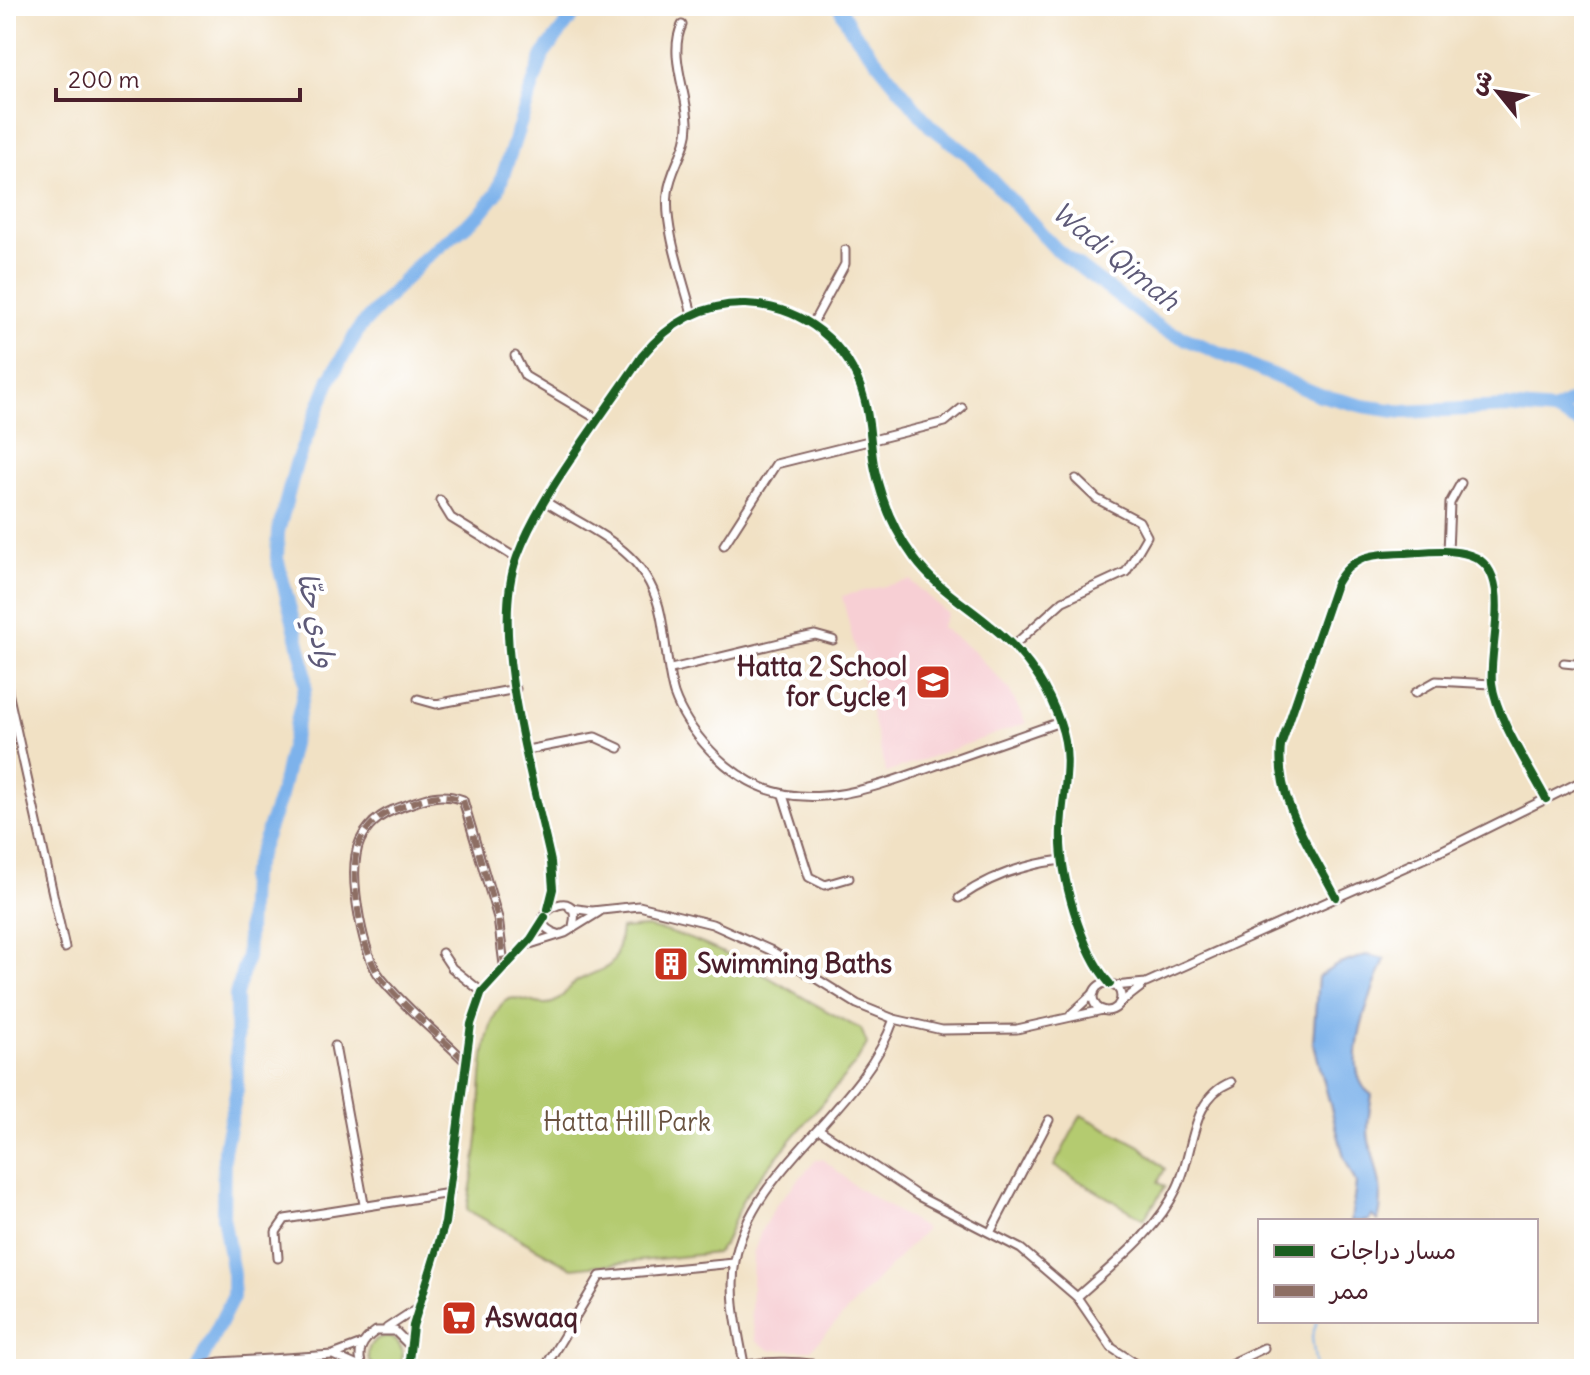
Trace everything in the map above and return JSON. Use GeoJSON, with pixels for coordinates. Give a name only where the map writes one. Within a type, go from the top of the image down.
{"type":"FeatureCollection","features":[{"type":"Feature","properties":{"kind":"street"},"geometry":{"type":"LineString","coordinates":[[682,25],[676,43],[688,124],[685,149],[667,194],[673,243],[692,314]]}},
{"type":"Feature","properties":{"kind":"street"},"geometry":{"type":"LineString","coordinates":[[813,323],[845,264],[845,250]]}},
{"type":"Feature","properties":{"kind":"street"},"geometry":{"type":"LineString","coordinates":[[560,934],[547,927],[546,913],[553,889],[507,634],[516,558],[546,502],[658,336],[692,314],[731,304],[762,305],[813,323],[845,355],[865,399],[870,439],[886,507],[915,560],[944,589],[1014,645],[1049,695],[1069,758],[1061,828],[1062,860],[1094,960],[1094,1004],[1103,1010]]}},
{"type":"Feature","properties":{"kind":"street"},"geometry":{"type":"LineString","coordinates":[[515,356],[525,376],[599,420]]}},
{"type":"Feature","properties":{"kind":"street"},"geometry":{"type":"LineString","coordinates":[[724,545],[773,466],[945,422],[962,408]]}},
{"type":"Feature","properties":{"kind":"street"},"geometry":{"type":"LineString","coordinates":[[1014,645],[1063,601],[1126,572],[1147,536],[1139,521],[1097,499],[1076,479]]}},
{"type":"Feature","properties":{"kind":"street"},"geometry":{"type":"LineString","coordinates":[[1448,552],[1450,503],[1461,483]]}},
{"type":"Feature","properties":{"kind":"street"},"geometry":{"type":"LineString","coordinates":[[440,500],[451,518],[516,558]]}},
{"type":"Feature","properties":{"kind":"street"},"geometry":{"type":"LineString","coordinates":[[546,502],[627,552],[648,575],[656,594],[675,694],[696,734],[724,765],[756,785],[783,795],[844,796],[1060,722]]}},
{"type":"Feature","properties":{"kind":"street"},"geometry":{"type":"LineString","coordinates":[[1336,897],[1286,802],[1279,764],[1281,745],[1336,584],[1348,567],[1376,554],[1448,552],[1470,555],[1482,561],[1495,580],[1492,684],[1506,722],[1546,799]]}},
{"type":"Feature","properties":{"kind":"street"},"geometry":{"type":"LineString","coordinates":[[671,669],[815,635],[833,640]]}},
{"type":"Feature","properties":{"kind":"street"},"geometry":{"type":"LineString","coordinates":[[1564,663],[1584,665]]}},
{"type":"Feature","properties":{"kind":"street"},"geometry":{"type":"LineString","coordinates":[[6,665],[8,692],[65,948]]}},
{"type":"Feature","properties":{"kind":"street"},"geometry":{"type":"LineString","coordinates":[[1415,693],[1436,681],[1492,684]]}},
{"type":"Feature","properties":{"kind":"street"},"geometry":{"type":"LineString","coordinates":[[418,699],[436,704],[516,689]]}},
{"type":"Feature","properties":{"kind":"street"},"geometry":{"type":"LineString","coordinates":[[527,750],[595,737],[619,748]]}},
{"type":"Feature","properties":{"kind":"street"},"geometry":{"type":"LineString","coordinates":[[408,1369],[418,1307],[437,1256],[450,1193],[464,1060],[482,992],[524,946],[546,913],[556,904],[600,911],[639,906],[712,924],[770,950],[857,1004],[894,1019],[942,1030],[984,1032],[1017,1029],[1118,1004],[1146,983],[1584,780]]}},
{"type":"Feature","properties":{"kind":"street"},"geometry":{"type":"LineString","coordinates":[[464,1060],[380,977],[365,946],[357,893],[356,855],[364,833],[381,815],[445,793],[463,800],[498,918],[504,965]]}},
{"type":"Feature","properties":{"kind":"street"},"geometry":{"type":"LineString","coordinates":[[783,795],[809,877],[825,885],[849,878]]}},
{"type":"Feature","properties":{"kind":"street"},"geometry":{"type":"LineString","coordinates":[[959,898],[974,887],[1034,863],[1062,860]]}},
{"type":"Feature","properties":{"kind":"street"},"geometry":{"type":"LineString","coordinates":[[553,889],[575,917],[573,926]]}},
{"type":"Feature","properties":{"kind":"street"},"geometry":{"type":"LineString","coordinates":[[524,946],[560,934],[600,911]]}},
{"type":"Feature","properties":{"kind":"street"},"geometry":{"type":"LineString","coordinates":[[442,953],[452,968],[482,992]]}},
{"type":"Feature","properties":{"kind":"street"},"geometry":{"type":"LineString","coordinates":[[1094,960],[1120,994],[1118,1004]]}},
{"type":"Feature","properties":{"kind":"street"},"geometry":{"type":"LineString","coordinates":[[1066,1018],[1101,984],[1146,983]]}},
{"type":"Feature","properties":{"kind":"street"},"geometry":{"type":"LineString","coordinates":[[744,1364],[734,1298],[734,1263],[755,1208],[878,1055],[894,1019]]}},
{"type":"Feature","properties":{"kind":"street"},"geometry":{"type":"LineString","coordinates":[[335,1046],[364,1204]]}},
{"type":"Feature","properties":{"kind":"street"},"geometry":{"type":"LineString","coordinates":[[1077,1297],[1144,1235],[1167,1205],[1192,1149],[1199,1114],[1216,1088],[1231,1082]]}},
{"type":"Feature","properties":{"kind":"street"},"geometry":{"type":"LineString","coordinates":[[991,1231],[1049,1120]]}},
{"type":"Feature","properties":{"kind":"street"},"geometry":{"type":"LineString","coordinates":[[820,1130],[918,1196],[1021,1249],[1077,1297],[1112,1348],[1144,1369]]}},
{"type":"Feature","properties":{"kind":"street"},"geometry":{"type":"LineString","coordinates":[[278,1258],[276,1232],[285,1219],[364,1204],[450,1193]]}},
{"type":"Feature","properties":{"kind":"street"},"geometry":{"type":"LineString","coordinates":[[544,1369],[600,1276],[734,1263]]}},
{"type":"Feature","properties":{"kind":"street"},"geometry":{"type":"LineString","coordinates":[[179,1369],[220,1362],[333,1355],[362,1344],[376,1331],[385,1329],[418,1307]]}},
{"type":"Feature","properties":{"kind":"street"},"geometry":{"type":"LineString","coordinates":[[385,1329],[403,1336],[411,1348]]}},
{"type":"Feature","properties":{"kind":"street"},"geometry":{"type":"LineString","coordinates":[[362,1344],[359,1354],[363,1369]]}},
{"type":"Feature","properties":{"kind":"street"},"geometry":{"type":"LineString","coordinates":[[1220,1369],[1264,1348]]}},
{"type":"Feature","properties":{"kind":"street"},"geometry":{"type":"LineString","coordinates":[[333,1355],[363,1369]]}},
{"type":"Feature","properties":{"kind":"street"},"geometry":{"type":"LineString","coordinates":[[729,1369],[744,1364],[836,1368]]}},
{"type":"Feature","properties":{"kind":"shaded area","name":"Hatta 2 School for Cycle 1"},"geometry":{"type":"Polygon","coordinates":[[[910,580],[948,614],[941,627],[973,651],[1009,689],[1026,723],[886,773],[842,596],[910,580]]]}},
{"type":"Feature","properties":{"kind":"shaded area"},"geometry":{"type":"Polygon","coordinates":[[[823,1159],[856,1187],[926,1229],[810,1350],[770,1350],[756,1341],[751,1313],[753,1255],[761,1231],[776,1205],[816,1160],[823,1159]]]}},
{"type":"Feature","properties":{"kind":"green space","name":"Hatta Hill Park"},"geometry":{"type":"Polygon","coordinates":[[[646,927],[704,944],[757,970],[861,1029],[867,1044],[856,1063],[743,1199],[724,1245],[716,1253],[572,1268],[467,1210],[477,1146],[485,1050],[494,1018],[506,1001],[516,998],[546,1004],[557,1001],[575,983],[606,968],[614,960],[621,929],[646,927]]]}},
{"type":"Feature","properties":{"kind":"green space"},"geometry":{"type":"Polygon","coordinates":[[[1081,1115],[1140,1146],[1165,1169],[1158,1182],[1165,1187],[1144,1219],[1054,1166],[1081,1115]]]}},
{"type":"Feature","properties":{"kind":"green space"},"geometry":{"type":"Polygon","coordinates":[[[385,1337],[397,1342],[402,1354],[397,1366],[385,1371],[373,1366],[368,1354],[373,1342],[385,1337]]]}},
{"type":"Feature","properties":{"kind":"water"},"geometry":{"type":"Polygon","coordinates":[[[1366,955],[1385,959],[1366,1010],[1357,1050],[1357,1068],[1362,1084],[1372,1095],[1368,1135],[1379,1180],[1378,1219],[1372,1216],[1370,1219],[1351,1219],[1356,1183],[1344,1157],[1313,1041],[1318,977],[1337,965],[1366,955]]]}},
{"type":"Feature","properties":{"kind":"waterway","name":"وادي حتّا"},"geometry":{"type":"LineString","coordinates":[[197,1369],[233,1297],[233,1274],[223,1216],[224,1151],[237,1089],[236,995],[247,957],[250,879],[280,796],[305,687],[304,664],[277,558],[278,532],[296,464],[330,379],[360,327],[424,259],[481,213],[497,193],[543,55],[580,6]]}},
{"type":"Feature","properties":{"kind":"waterway","name":"Wadi Qimah"},"geometry":{"type":"LineString","coordinates":[[839,6],[851,29],[930,126],[970,156],[1056,249],[1160,328],[1320,395],[1363,406],[1403,412],[1507,407],[1554,411],[1584,395]]}},
{"type":"Feature","properties":{"kind":"waterway"},"geometry":{"type":"LineString","coordinates":[[1554,411],[1584,425]]}},
{"type":"Feature","properties":{"kind":"waterway"},"geometry":{"type":"LineString","coordinates":[[1316,1323],[1312,1337],[1316,1369]]}},
{"type":"Feature","properties":{"kind":"marked path"},"geometry":{"type":"LineString","coordinates":[[464,1060],[390,989],[368,953],[360,919],[355,868],[361,840],[374,822],[393,810],[428,798],[444,796],[463,800],[498,918],[504,965]]}},
{"type":"Feature","properties":{"kind":"cycle path"},"geometry":{"type":"LineString","coordinates":[[548,909],[553,889],[551,862],[525,751],[511,666],[509,589],[517,557],[557,481],[652,344],[675,325],[701,311],[730,305],[767,306],[804,320],[821,331],[847,360],[864,398],[881,494],[901,538],[931,577],[1013,646],[1048,695],[1060,723],[1066,750],[1061,848],[1068,889],[1081,932],[1099,970],[1110,984]]}},
{"type":"Feature","properties":{"kind":"cycle path"},"geometry":{"type":"LineString","coordinates":[[1336,897],[1289,805],[1281,766],[1281,745],[1336,584],[1349,567],[1364,558],[1382,554],[1446,551],[1470,555],[1484,563],[1492,576],[1496,593],[1492,668],[1495,697],[1507,727],[1546,799]]}},
{"type":"Feature","properties":{"kind":"cycle path"},"geometry":{"type":"LineString","coordinates":[[408,1369],[413,1326],[445,1223],[471,1024],[482,992],[531,939],[545,917]]}},
{"type":"Feature","properties":{"kind":"place","name":"Hatta 2 School for Cycle 1"},"geometry":{"type":"Point","coordinates":[933,682]}},
{"type":"Feature","properties":{"kind":"place","name":"Swimming Baths"},"geometry":{"type":"Point","coordinates":[671,964]}},
{"type":"Feature","properties":{"kind":"place","name":"Aswaaq"},"geometry":{"type":"Point","coordinates":[459,1318]}}]}
